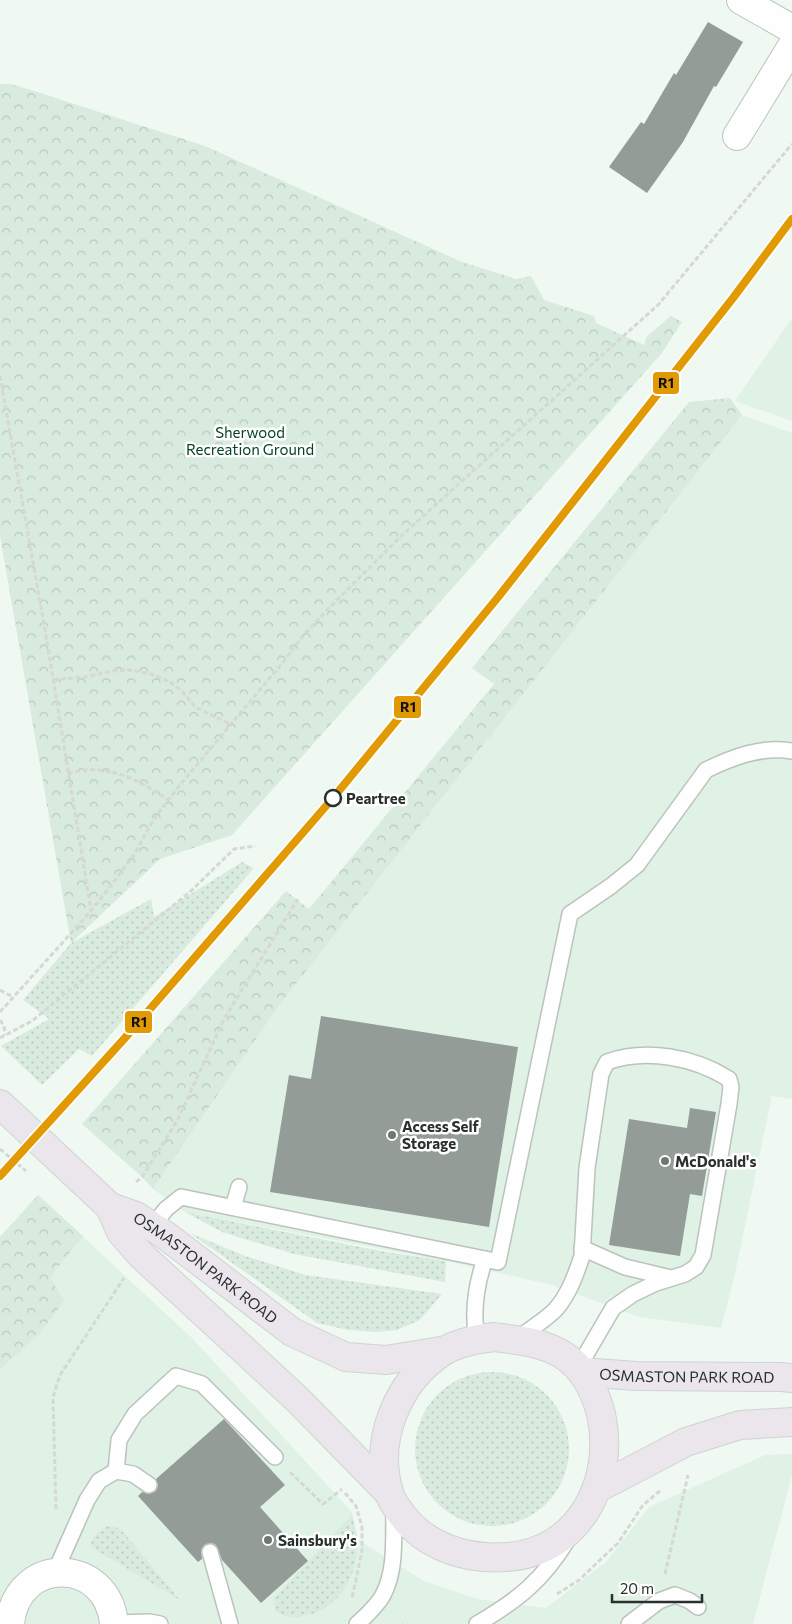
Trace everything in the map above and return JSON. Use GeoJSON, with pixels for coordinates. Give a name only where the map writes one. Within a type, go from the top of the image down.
{"type":"FeatureCollection","features":[{"type":"Feature","properties":{"kind":"highway","name":"OSMASTON PARK ROAD"},"geometry":{"type":"LineString","coordinates":[[0,1104],[110,1207],[136,1216],[292,1332],[346,1357],[386,1360],[444,1351]]}},
{"type":"Feature","properties":{"kind":"highway"},"geometry":{"type":"LineString","coordinates":[[110,1207],[121,1232],[140,1254],[298,1400],[391,1498]]}},
{"type":"Feature","properties":{"kind":"highway","name":"OSMASTON PARK ROAD"},"geometry":{"type":"LineString","coordinates":[[494,1337],[541,1345],[563,1355],[580,1370],[592,1386],[603,1425],[605,1445],[596,1489],[581,1518],[562,1537],[541,1550],[524,1555],[488,1557],[462,1554],[443,1548],[423,1536],[409,1524],[391,1498],[384,1466],[385,1439],[391,1420],[402,1395],[419,1370],[444,1351],[459,1344],[494,1337]]}},
{"type":"Feature","properties":{"kind":"highway","name":"OSMASTON PARK ROAD"},"geometry":{"type":"LineString","coordinates":[[580,1370],[636,1376],[792,1378]]}},
{"type":"Feature","properties":{"kind":"highway"},"geometry":{"type":"LineString","coordinates":[[596,1489],[686,1442],[740,1425],[792,1422]]}},
{"type":"Feature","properties":{"kind":"street"},"geometry":{"type":"LineString","coordinates":[[741,0],[792,29]]}},
{"type":"Feature","properties":{"kind":"street"},"geometry":{"type":"LineString","coordinates":[[737,136],[792,46]]}},
{"type":"Feature","properties":{"kind":"street"},"geometry":{"type":"LineString","coordinates":[[10,1624],[11,1613],[18,1596],[30,1582],[55,1572],[77,1574],[93,1582],[106,1595],[112,1609],[114,1624]]}},
{"type":"Feature","properties":{"kind":"lane"},"geometry":{"type":"LineString","coordinates":[[152,1227],[166,1209],[181,1197],[498,1262],[570,914],[611,886],[636,865],[706,770],[758,750],[781,749],[792,751]]}},
{"type":"Feature","properties":{"kind":"lane"},"geometry":{"type":"LineString","coordinates":[[516,1340],[556,1309],[573,1282],[582,1256],[587,1168],[601,1074],[607,1062],[620,1058],[653,1056],[674,1058],[692,1062],[729,1079],[731,1087],[730,1104],[703,1255],[696,1267],[685,1274],[656,1283],[633,1294],[613,1308],[580,1370]]}},
{"type":"Feature","properties":{"kind":"lane"},"geometry":{"type":"LineString","coordinates":[[233,1207],[239,1187]]}},
{"type":"Feature","properties":{"kind":"lane"},"geometry":{"type":"LineString","coordinates":[[582,1248],[625,1268],[672,1278]]}},
{"type":"Feature","properties":{"kind":"lane"},"geometry":{"type":"LineString","coordinates":[[477,1339],[474,1322],[475,1303],[480,1274],[485,1259]]}},
{"type":"Feature","properties":{"kind":"lane"},"geometry":{"type":"LineString","coordinates":[[116,1472],[118,1440],[135,1414],[176,1376],[202,1384],[275,1457]]}},
{"type":"Feature","properties":{"kind":"lane"},"geometry":{"type":"LineString","coordinates":[[55,1572],[87,1500],[99,1480],[116,1472],[133,1474],[149,1484]]}},
{"type":"Feature","properties":{"kind":"lane"},"geometry":{"type":"LineString","coordinates":[[357,1624],[368,1615],[383,1595],[392,1570],[391,1498]]}},
{"type":"Feature","properties":{"kind":"lane"},"geometry":{"type":"LineString","coordinates":[[477,1624],[509,1604],[535,1584],[564,1547],[581,1518]]}},
{"type":"Feature","properties":{"kind":"lane"},"geometry":{"type":"LineString","coordinates":[[210,1552],[230,1624]]}},
{"type":"Feature","properties":{"kind":"lane"},"geometry":{"type":"LineString","coordinates":[[629,1624],[659,1601],[675,1595],[690,1601],[698,1607]]}},
{"type":"Feature","properties":{"kind":"lane"},"geometry":{"type":"LineString","coordinates":[[114,1624],[149,1622],[160,1624]]}},
{"type":"Feature","properties":{"kind":"path"},"geometry":{"type":"LineString","coordinates":[[0,1012],[91,911],[132,858],[154,819],[168,800],[302,637],[363,573],[658,305],[792,144]]}},
{"type":"Feature","properties":{"kind":"path"},"geometry":{"type":"LineString","coordinates":[[0,376],[91,911]]}},
{"type":"Feature","properties":{"kind":"path"},"geometry":{"type":"LineString","coordinates":[[53,680],[85,677],[112,671],[131,670],[151,674],[170,682],[182,691],[195,707],[230,724]]}},
{"type":"Feature","properties":{"kind":"path"},"geometry":{"type":"LineString","coordinates":[[68,774],[95,770],[112,773],[145,785],[168,800]]}},
{"type":"Feature","properties":{"kind":"path"},"geometry":{"type":"LineString","coordinates":[[0,1038],[32,1021],[190,891],[234,850],[255,846]]}},
{"type":"Feature","properties":{"kind":"path"},"geometry":{"type":"LineString","coordinates":[[136,1182],[142,1176],[178,1121],[224,1019],[298,899]]}},
{"type":"Feature","properties":{"kind":"path"},"geometry":{"type":"LineString","coordinates":[[0,990],[13,997]]}},
{"type":"Feature","properties":{"kind":"path"},"geometry":{"type":"LineString","coordinates":[[0,1020],[6,1035]]}},
{"type":"Feature","properties":{"kind":"path"},"geometry":{"type":"LineString","coordinates":[[56,1513],[53,1397],[60,1375],[125,1278]]}},
{"type":"Feature","properties":{"kind":"path"},"geometry":{"type":"LineString","coordinates":[[275,1457],[323,1504],[342,1489]]}},
{"type":"Feature","properties":{"kind":"path"},"geometry":{"type":"LineString","coordinates":[[672,1543],[688,1472],[681,1476]]}},
{"type":"Feature","properties":{"kind":"path"},"geometry":{"type":"LineString","coordinates":[[556,1595],[579,1580],[618,1543],[643,1505],[666,1486]]}},
{"type":"Feature","properties":{"kind":"shaded area"},"geometry":{"type":"Polygon","coordinates":[[[792,318],[792,421],[735,401],[792,318]]]}},
{"type":"Feature","properties":{"kind":"shaded area"},"geometry":{"type":"Polygon","coordinates":[[[742,415],[792,433],[792,1099],[770,1096],[771,1100],[735,1274],[721,1328],[640,1317],[552,1285],[446,1261],[185,1212],[153,1189],[278,1007],[742,415]]]}},
{"type":"Feature","properties":{"kind":"shaded area"},"geometry":{"type":"Polygon","coordinates":[[[38,1195],[193,1339],[352,1512],[358,1540],[424,1581],[478,1599],[546,1608],[606,1562],[649,1507],[765,1455],[792,1454],[792,1475],[753,1624],[0,1624],[0,1237],[38,1195]]]}},
{"type":"Feature","properties":{"kind":"green space","name":"Sherwood Recreation Ground"},"geometry":{"type":"Polygon","coordinates":[[[0,84],[12,84],[205,146],[462,262],[516,279],[531,276],[544,300],[594,316],[596,323],[644,345],[647,336],[671,316],[682,322],[662,353],[232,835],[160,859],[71,943],[0,536],[0,84]]]}},
{"type":"Feature","properties":{"kind":"green space"},"geometry":{"type":"Polygon","coordinates":[[[730,398],[742,415],[278,1007],[153,1189],[82,1124],[286,891],[309,909],[494,684],[472,668],[689,402],[730,398]]]}},
{"type":"Feature","properties":{"kind":"green space"},"geometry":{"type":"Polygon","coordinates":[[[242,862],[254,868],[92,1056],[79,1049],[42,1085],[1,1046],[49,1019],[23,1000],[71,943],[151,899],[154,917],[242,862]]]}},
{"type":"Feature","properties":{"kind":"green space"},"geometry":{"type":"Polygon","coordinates":[[[38,1195],[83,1236],[50,1277],[64,1301],[39,1334],[0,1369],[0,1237],[38,1195]]]}},
{"type":"Feature","properties":{"kind":"green space"},"geometry":{"type":"Polygon","coordinates":[[[185,1212],[380,1251],[446,1261],[445,1282],[294,1254],[222,1232],[185,1212]]]}},
{"type":"Feature","properties":{"kind":"green space"},"geometry":{"type":"Polygon","coordinates":[[[190,1233],[245,1256],[306,1275],[442,1294],[420,1320],[397,1330],[377,1332],[348,1330],[317,1323],[190,1233]]]}},
{"type":"Feature","properties":{"kind":"green space"},"geometry":{"type":"Polygon","coordinates":[[[492,1372],[507,1373],[522,1378],[547,1394],[563,1419],[568,1434],[568,1464],[563,1479],[547,1504],[522,1520],[507,1525],[492,1526],[477,1525],[462,1520],[437,1504],[421,1479],[416,1464],[415,1449],[416,1434],[421,1419],[437,1394],[462,1378],[477,1373],[492,1372]]]}},
{"type":"Feature","properties":{"kind":"green space"},"geometry":{"type":"Polygon","coordinates":[[[352,1515],[357,1535],[357,1552],[352,1574],[341,1593],[325,1608],[310,1615],[290,1616],[275,1611],[274,1598],[352,1515]]]}},
{"type":"Feature","properties":{"kind":"green space"},"geometry":{"type":"Polygon","coordinates":[[[108,1526],[116,1527],[123,1532],[180,1600],[91,1547],[92,1539],[96,1534],[108,1526]]]}},
{"type":"Feature","properties":{"kind":"building"},"geometry":{"type":"Polygon","coordinates":[[[708,22],[743,42],[716,87],[714,86],[683,142],[647,193],[609,167],[641,122],[644,124],[674,73],[676,75],[708,22]]]}},
{"type":"Feature","properties":{"kind":"building","name":"Access Self Storage"},"geometry":{"type":"Polygon","coordinates":[[[321,1016],[518,1047],[489,1227],[270,1192],[289,1075],[311,1079],[321,1016]]]}},
{"type":"Feature","properties":{"kind":"building","name":"McDonald's"},"geometry":{"type":"Polygon","coordinates":[[[690,1108],[716,1112],[702,1196],[690,1194],[680,1256],[609,1245],[629,1119],[687,1128],[690,1108]]]}},
{"type":"Feature","properties":{"kind":"building"},"geometry":{"type":"Polygon","coordinates":[[[224,1419],[285,1485],[260,1507],[308,1561],[261,1603],[222,1560],[216,1545],[212,1543],[204,1545],[201,1550],[202,1559],[198,1562],[138,1496],[142,1492],[149,1494],[156,1491],[158,1485],[156,1479],[224,1419]]]}},
{"type":"Feature","properties":{"kind":"transit line","name":"R1"},"geometry":{"type":"LineString","coordinates":[[0,1176],[124,1039],[333,798],[499,596],[733,298],[792,219]]}},
{"type":"Feature","properties":{"kind":"place","name":"Peartree"},"geometry":{"type":"Point","coordinates":[333,798]}},
{"type":"Feature","properties":{"kind":"place","name":"Access Self Storage"},"geometry":{"type":"Point","coordinates":[392,1135]}},
{"type":"Feature","properties":{"kind":"place","name":"McDonald's"},"geometry":{"type":"Point","coordinates":[665,1161]}},
{"type":"Feature","properties":{"kind":"place","name":"Sainsbury's"},"geometry":{"type":"Point","coordinates":[268,1540]}}]}
